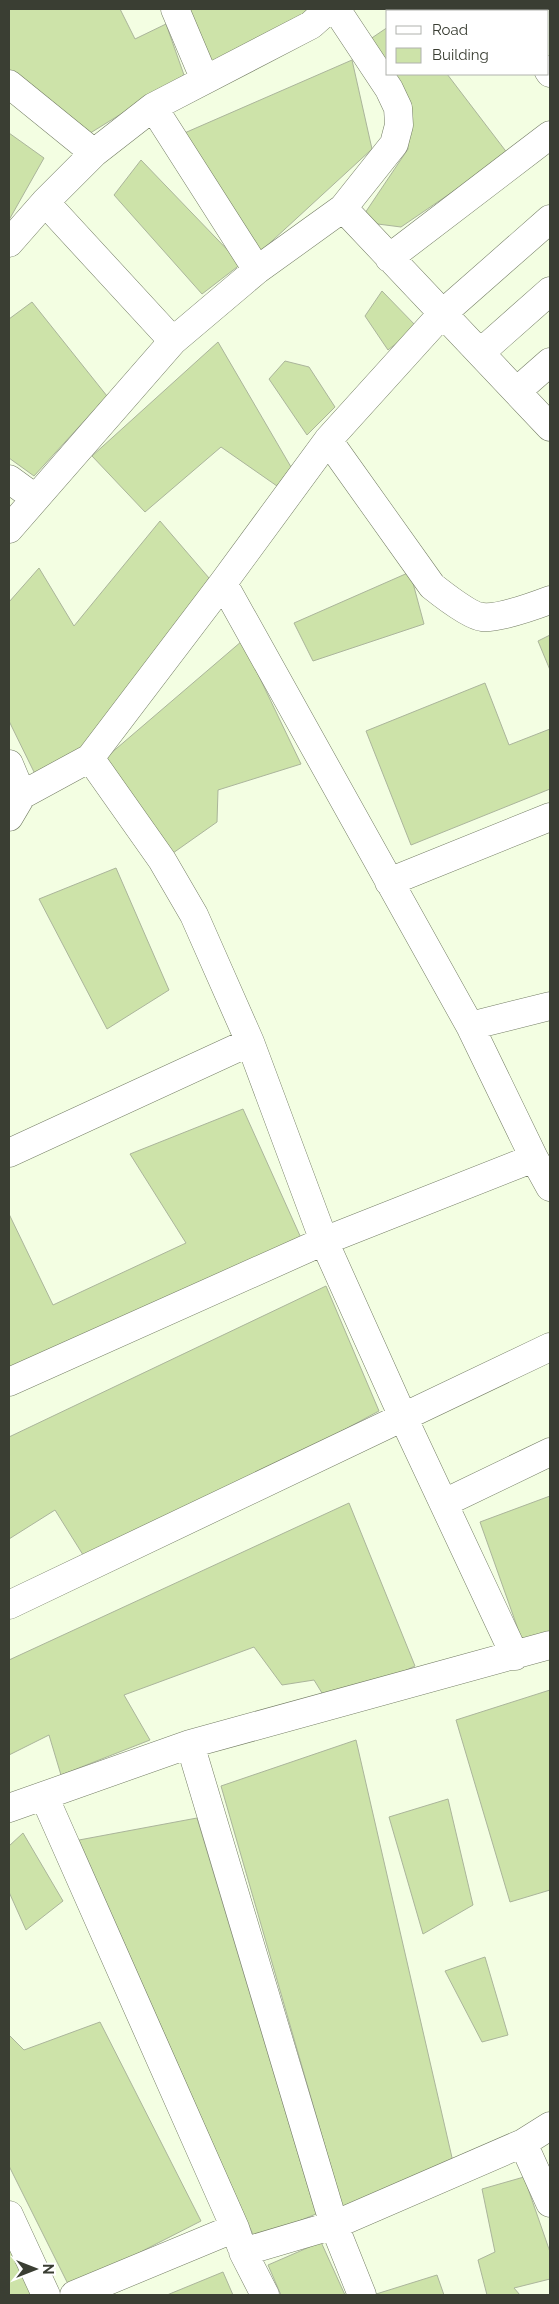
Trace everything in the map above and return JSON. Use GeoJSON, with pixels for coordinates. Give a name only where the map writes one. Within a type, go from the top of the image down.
{"type":"FeatureCollection","features":[{"type":"Feature","properties":{"kind":"street"},"geometry":{"type":"LineString","coordinates":[[175,9],[205,80]]}},
{"type":"Feature","properties":{"kind":"street"},"geometry":{"type":"LineString","coordinates":[[9,243],[45,202],[94,153],[154,107],[312,25],[329,9]]}},
{"type":"Feature","properties":{"kind":"street"},"geometry":{"type":"LineString","coordinates":[[9,529],[173,341],[257,270],[343,208],[394,144],[398,125],[398,108],[389,90],[336,9]]}},
{"type":"Feature","properties":{"kind":"street"},"geometry":{"type":"LineString","coordinates":[[9,84],[94,153]]}},
{"type":"Feature","properties":{"kind":"street"},"geometry":{"type":"LineString","coordinates":[[154,107],[257,270]]}},
{"type":"Feature","properties":{"kind":"street"},"geometry":{"type":"LineString","coordinates":[[389,258],[550,135]]}},
{"type":"Feature","properties":{"kind":"street"},"geometry":{"type":"LineString","coordinates":[[45,202],[173,341]]}},
{"type":"Feature","properties":{"kind":"street"},"geometry":{"type":"LineString","coordinates":[[343,208],[550,427]]}},
{"type":"Feature","properties":{"kind":"street"},"geometry":{"type":"LineString","coordinates":[[9,764],[16,806],[90,758],[223,584],[328,440],[442,314],[550,219]]}},
{"type":"Feature","properties":{"kind":"street"},"geometry":{"type":"LineString","coordinates":[[480,353],[550,291]]}},
{"type":"Feature","properties":{"kind":"street"},"geometry":{"type":"LineString","coordinates":[[517,392],[550,362]]}},
{"type":"Feature","properties":{"kind":"street"},"geometry":{"type":"LineString","coordinates":[[328,440],[432,586],[450,600],[481,617],[522,611],[550,600]]}},
{"type":"Feature","properties":{"kind":"street"},"geometry":{"type":"LineString","coordinates":[[9,478],[35,498]]}},
{"type":"Feature","properties":{"kind":"street"},"geometry":{"type":"LineString","coordinates":[[223,584],[470,1026],[550,1187]]}},
{"type":"Feature","properties":{"kind":"street"},"geometry":{"type":"LineString","coordinates":[[90,758],[162,860],[194,915],[250,1042],[324,1242],[403,1417],[515,1656]]}},
{"type":"Feature","properties":{"kind":"street"},"geometry":{"type":"LineString","coordinates":[[389,882],[550,817]]}},
{"type":"Feature","properties":{"kind":"street"},"geometry":{"type":"LineString","coordinates":[[470,1026],[550,1006]]}},
{"type":"Feature","properties":{"kind":"street"},"geometry":{"type":"LineString","coordinates":[[9,1153],[250,1042]]}},
{"type":"Feature","properties":{"kind":"street"},"geometry":{"type":"LineString","coordinates":[[9,1382],[324,1242],[534,1158]]}},
{"type":"Feature","properties":{"kind":"street"},"geometry":{"type":"LineString","coordinates":[[9,1605],[550,1347]]}},
{"type":"Feature","properties":{"kind":"street"},"geometry":{"type":"LineString","coordinates":[[444,1503],[550,1452]]}},
{"type":"Feature","properties":{"kind":"street"},"geometry":{"type":"LineString","coordinates":[[9,1808],[190,1744],[550,1646]]}},
{"type":"Feature","properties":{"kind":"street"},"geometry":{"type":"LineString","coordinates":[[190,1744],[334,2225],[362,2295]]}},
{"type":"Feature","properties":{"kind":"street"},"geometry":{"type":"LineString","coordinates":[[44,1796],[239,2240],[265,2295]]}},
{"type":"Feature","properties":{"kind":"street"},"geometry":{"type":"LineString","coordinates":[[74,2295],[239,2240],[334,2225],[523,2143],[550,2126]]}},
{"type":"Feature","properties":{"kind":"street"},"geometry":{"type":"LineString","coordinates":[[523,2143],[550,2203]]}},
{"type":"Feature","properties":{"kind":"street"},"geometry":{"type":"LineString","coordinates":[[9,2215],[46,2295]]}},
{"type":"Feature","properties":{"kind":"building"},"geometry":{"type":"Polygon","coordinates":[[[9,9],[120,9],[135,39],[166,24],[184,75],[79,140],[9,69],[9,9]]]}},
{"type":"Feature","properties":{"kind":"building"},"geometry":{"type":"Polygon","coordinates":[[[189,9],[313,9],[209,65],[189,9]]]}},
{"type":"Feature","properties":{"kind":"building"},"geometry":{"type":"Polygon","coordinates":[[[386,28],[386,75],[360,46],[386,28]]]}},
{"type":"Feature","properties":{"kind":"building"},"geometry":{"type":"Polygon","coordinates":[[[352,60],[372,149],[260,252],[173,138],[352,60]]]}},
{"type":"Feature","properties":{"kind":"building"},"geometry":{"type":"Polygon","coordinates":[[[386,75],[448,75],[508,154],[401,227],[370,223],[365,213],[408,149],[404,95],[386,75]]]}},
{"type":"Feature","properties":{"kind":"building"},"geometry":{"type":"Polygon","coordinates":[[[9,133],[44,158],[9,220],[9,133]]]}},
{"type":"Feature","properties":{"kind":"building"},"geometry":{"type":"Polygon","coordinates":[[[141,160],[241,264],[202,294],[114,195],[141,160]]]}},
{"type":"Feature","properties":{"kind":"building"},"geometry":{"type":"Polygon","coordinates":[[[382,291],[417,327],[388,350],[365,316],[382,291]]]}},
{"type":"Feature","properties":{"kind":"building"},"geometry":{"type":"Polygon","coordinates":[[[32,302],[107,396],[34,476],[9,458],[9,319],[32,302]]]}},
{"type":"Feature","properties":{"kind":"building"},"geometry":{"type":"Polygon","coordinates":[[[218,342],[291,467],[277,486],[221,447],[145,512],[92,456],[218,342]]]}},
{"type":"Feature","properties":{"kind":"building"},"geometry":{"type":"Polygon","coordinates":[[[285,361],[309,367],[335,407],[307,435],[269,379],[285,361]]]}},
{"type":"Feature","properties":{"kind":"building"},"geometry":{"type":"Polygon","coordinates":[[[160,521],[209,578],[95,752],[36,776],[9,721],[9,602],[39,568],[74,626],[160,521]]]}},
{"type":"Feature","properties":{"kind":"building"},"geometry":{"type":"Polygon","coordinates":[[[410,572],[424,624],[313,661],[294,623],[410,572]]]}},
{"type":"Feature","properties":{"kind":"building"},"geometry":{"type":"Polygon","coordinates":[[[550,635],[550,670],[538,641],[550,635]]]}},
{"type":"Feature","properties":{"kind":"building"},"geometry":{"type":"Polygon","coordinates":[[[242,641],[301,764],[218,790],[217,822],[173,853],[103,760],[242,641]]]}},
{"type":"Feature","properties":{"kind":"building"},"geometry":{"type":"Polygon","coordinates":[[[485,683],[509,745],[550,729],[550,789],[411,845],[366,731],[485,683]]]}},
{"type":"Feature","properties":{"kind":"building"},"geometry":{"type":"Polygon","coordinates":[[[116,868],[169,990],[107,1029],[39,899],[116,868]]]}},
{"type":"Feature","properties":{"kind":"building"},"geometry":{"type":"Polygon","coordinates":[[[243,1109],[301,1238],[9,1368],[9,1214],[53,1305],[186,1243],[130,1154],[243,1109]]]}},
{"type":"Feature","properties":{"kind":"building"},"geometry":{"type":"Polygon","coordinates":[[[326,1286],[379,1411],[90,1566],[55,1510],[9,1539],[9,1437],[326,1286]]]}},
{"type":"Feature","properties":{"kind":"building"},"geometry":{"type":"Polygon","coordinates":[[[550,1496],[550,1637],[524,1646],[480,1522],[550,1496]]]}},
{"type":"Feature","properties":{"kind":"building"},"geometry":{"type":"Polygon","coordinates":[[[349,1503],[415,1666],[330,1706],[314,1680],[282,1685],[254,1647],[124,1695],[150,1740],[61,1775],[49,1735],[9,1755],[9,1660],[349,1503]]]}},
{"type":"Feature","properties":{"kind":"building"},"geometry":{"type":"Polygon","coordinates":[[[550,1690],[550,1890],[510,1902],[456,1720],[550,1690]]]}},
{"type":"Feature","properties":{"kind":"building"},"geometry":{"type":"Polygon","coordinates":[[[356,1740],[453,2162],[344,2212],[221,1786],[356,1740]]]}},
{"type":"Feature","properties":{"kind":"building"},"geometry":{"type":"Polygon","coordinates":[[[448,1799],[473,1905],[423,1934],[389,1817],[448,1799]]]}},
{"type":"Feature","properties":{"kind":"building"},"geometry":{"type":"Polygon","coordinates":[[[197,1818],[316,2214],[255,2239],[79,1840],[197,1818]]]}},
{"type":"Feature","properties":{"kind":"building"},"geometry":{"type":"Polygon","coordinates":[[[23,1833],[63,1901],[26,1930],[9,1892],[9,1846],[23,1833]]]}},
{"type":"Feature","properties":{"kind":"building"},"geometry":{"type":"Polygon","coordinates":[[[485,1957],[508,2035],[482,2042],[445,1971],[485,1957]]]}},
{"type":"Feature","properties":{"kind":"building"},"geometry":{"type":"Polygon","coordinates":[[[100,2022],[201,2221],[70,2288],[9,2166],[9,2035],[24,2050],[100,2022]]]}},
{"type":"Feature","properties":{"kind":"building"},"geometry":{"type":"Polygon","coordinates":[[[524,2177],[550,2252],[550,2279],[514,2288],[520,2295],[487,2295],[478,2260],[495,2252],[482,2189],[524,2177]]]}},
{"type":"Feature","properties":{"kind":"building"},"geometry":{"type":"Polygon","coordinates":[[[9,2241],[33,2295],[9,2295],[9,2241]]]}},
{"type":"Feature","properties":{"kind":"building"},"geometry":{"type":"Polygon","coordinates":[[[321,2242],[345,2295],[281,2295],[268,2265],[321,2242]]]}},
{"type":"Feature","properties":{"kind":"building"},"geometry":{"type":"Polygon","coordinates":[[[223,2272],[233,2295],[167,2295],[223,2272]]]}},
{"type":"Feature","properties":{"kind":"building"},"geometry":{"type":"Polygon","coordinates":[[[437,2275],[444,2295],[373,2295],[437,2275]]]}}]}
